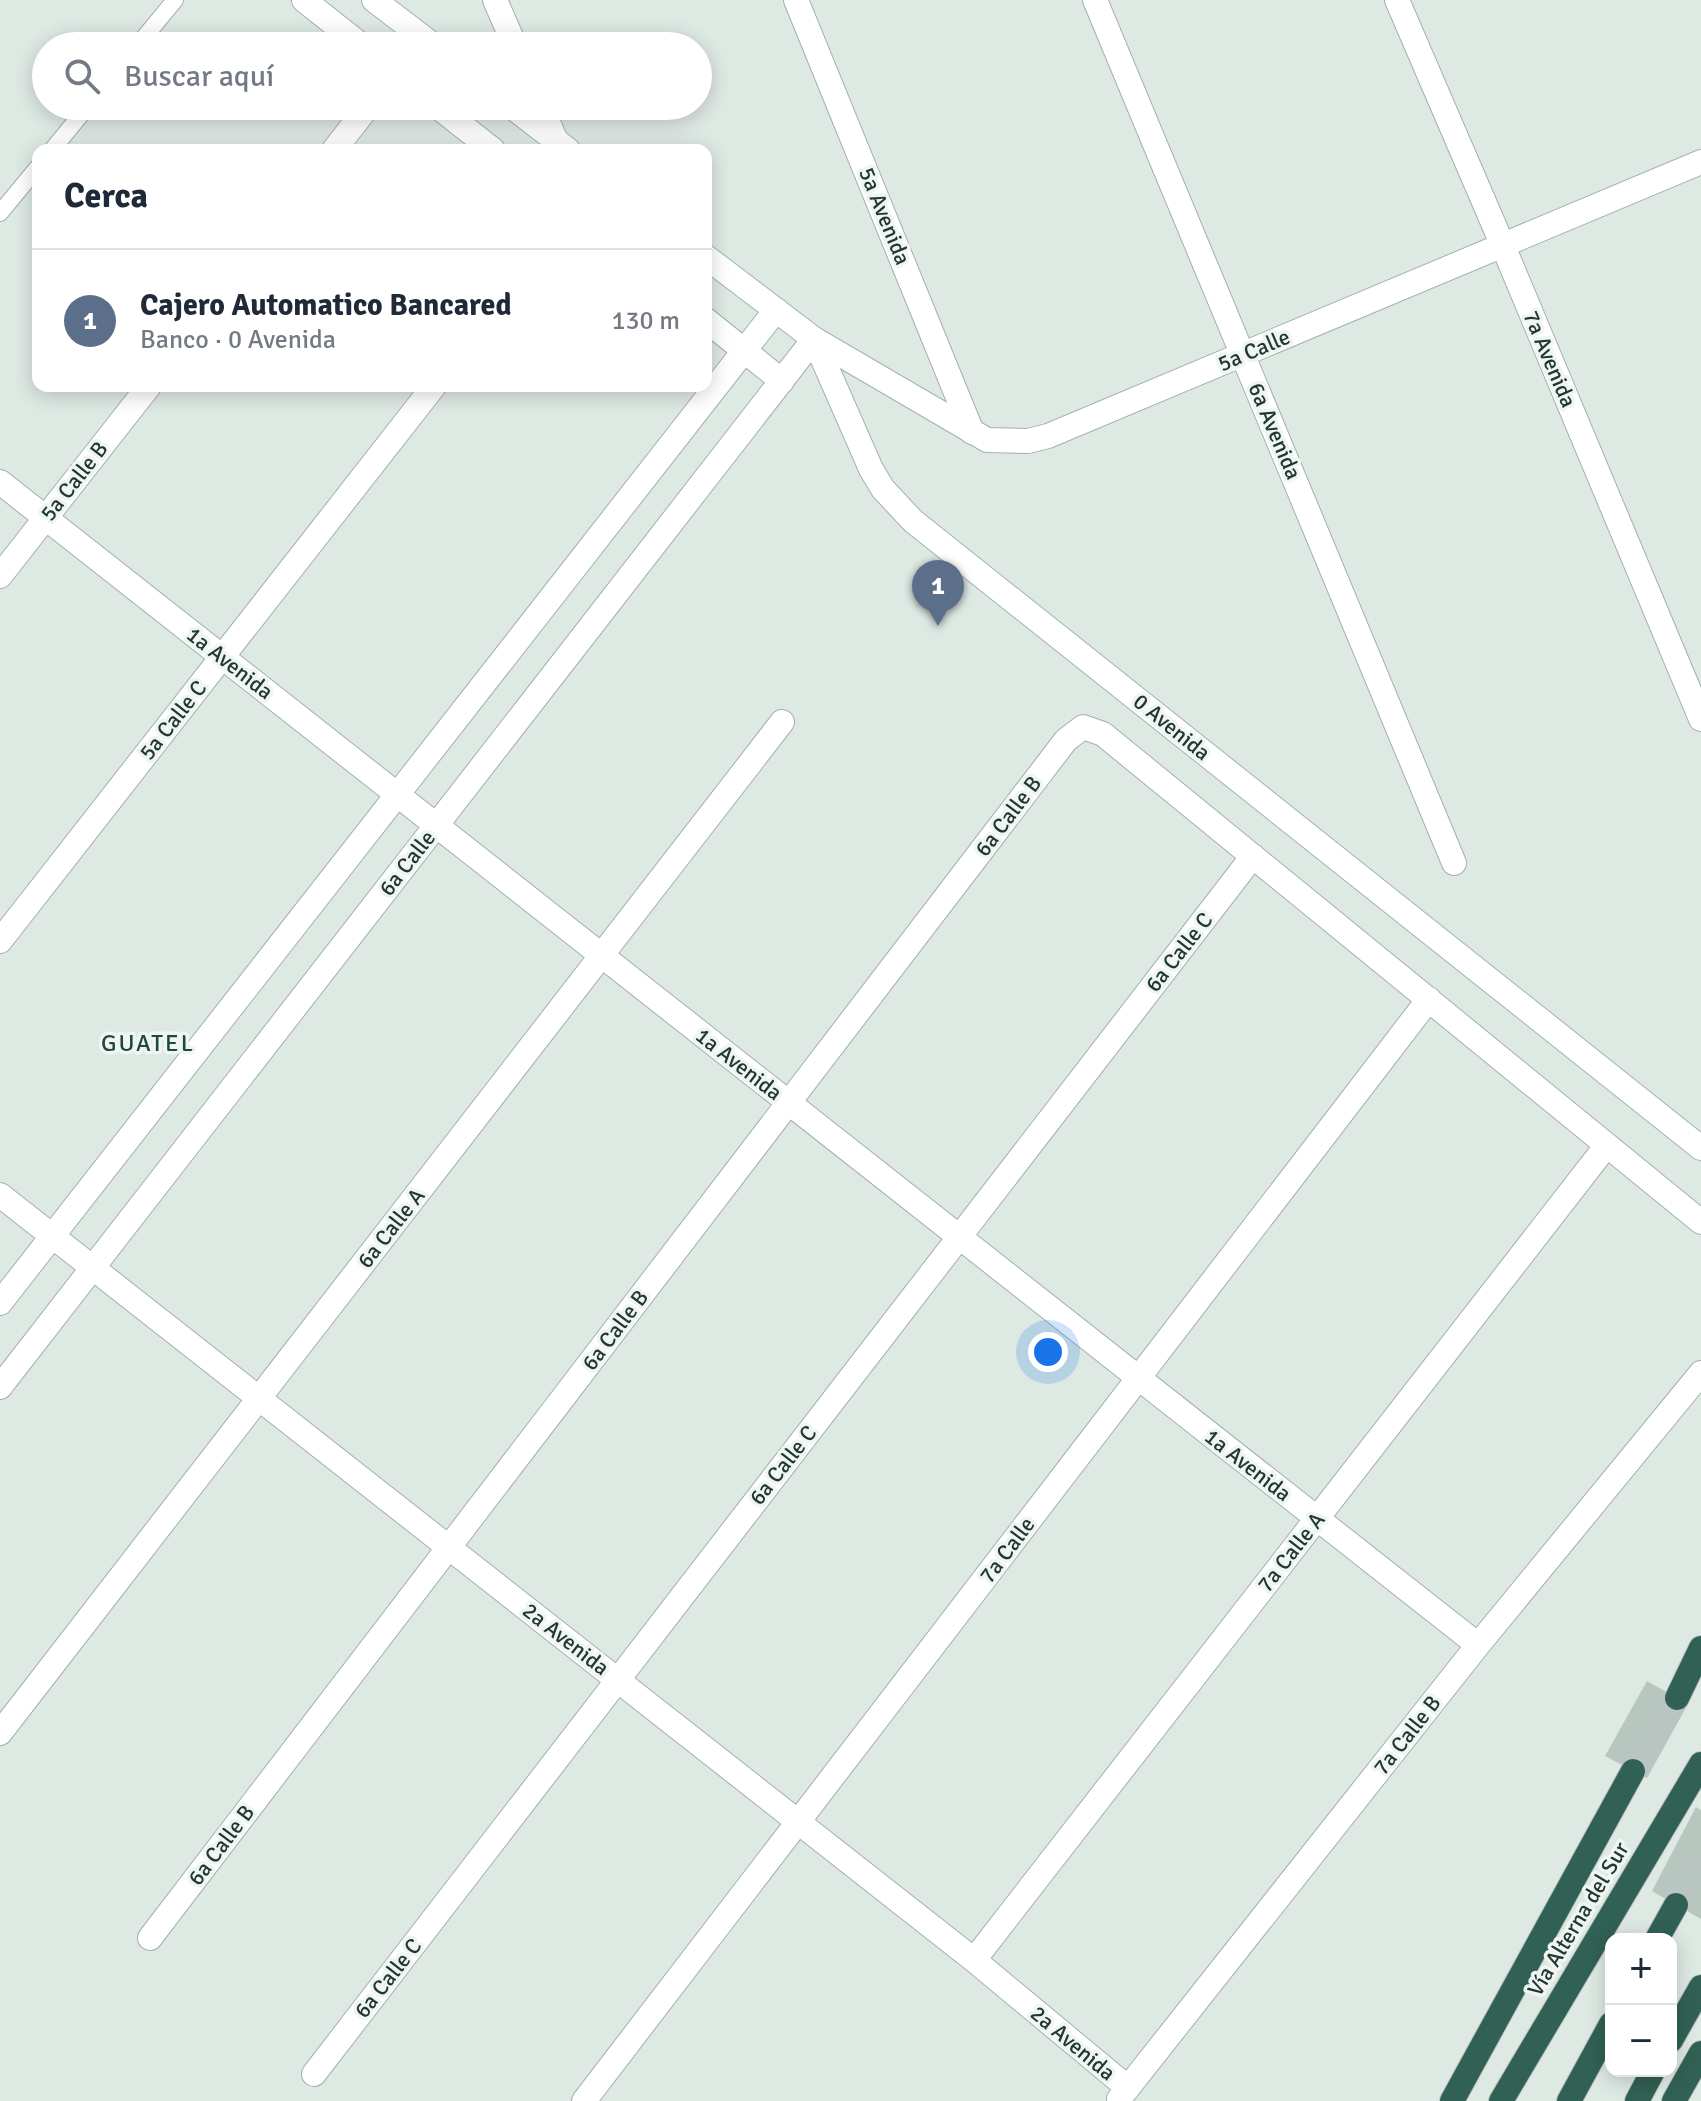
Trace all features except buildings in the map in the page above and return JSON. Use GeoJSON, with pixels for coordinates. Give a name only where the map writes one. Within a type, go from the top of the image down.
{"type":"FeatureCollection","features":[{"type":"Feature","properties":{"kind":"highway"},"geometry":{"type":"LineString","coordinates":[[1677,1698],[1701,1648]]}},
{"type":"Feature","properties":{"kind":"highway","name":"Vía Alterna del Sur"},"geometry":{"type":"LineString","coordinates":[[1501,2101],[1701,1764]]}},
{"type":"Feature","properties":{"kind":"highway"},"geometry":{"type":"LineString","coordinates":[[1452,2101],[1633,1771]]}},
{"type":"Feature","properties":{"kind":"highway"},"geometry":{"type":"LineString","coordinates":[[1660,1933],[1676,1905]]}},
{"type":"Feature","properties":{"kind":"highway"},"geometry":{"type":"LineString","coordinates":[[1677,2029],[1701,1987]]}},
{"type":"Feature","properties":{"kind":"highway"},"geometry":{"type":"LineString","coordinates":[[1569,2101],[1605,2035]]}},
{"type":"Feature","properties":{"kind":"highway"},"geometry":{"type":"LineString","coordinates":[[1674,2101],[1701,2053]]}},
{"type":"Feature","properties":{"kind":"highway"},"geometry":{"type":"LineString","coordinates":[[1637,2101],[1650,2077]]}},
{"type":"Feature","properties":{"kind":"street"},"geometry":{"type":"LineString","coordinates":[[304,0],[344,32]]}},
{"type":"Feature","properties":{"kind":"street"},"geometry":{"type":"LineString","coordinates":[[374,0],[416,32]]}},
{"type":"Feature","properties":{"kind":"street"},"geometry":{"type":"LineString","coordinates":[[495,0],[509,32]]}},
{"type":"Feature","properties":{"kind":"street","name":"5a Avenida"},"geometry":{"type":"LineString","coordinates":[[796,0],[972,432]]}},
{"type":"Feature","properties":{"kind":"street","name":"6a Avenida"},"geometry":{"type":"LineString","coordinates":[[1095,0],[1454,863]]}},
{"type":"Feature","properties":{"kind":"street","name":"7a Avenida"},"geometry":{"type":"LineString","coordinates":[[1397,0],[1701,719]]}},
{"type":"Feature","properties":{"kind":"street"},"geometry":{"type":"LineString","coordinates":[[339,144],[357,120]]}},
{"type":"Feature","properties":{"kind":"street"},"geometry":{"type":"LineString","coordinates":[[455,120],[485,144]]}},
{"type":"Feature","properties":{"kind":"street"},"geometry":{"type":"LineString","coordinates":[[529,120],[559,144]]}},
{"type":"Feature","properties":{"kind":"street"},"geometry":{"type":"LineString","coordinates":[[548,120],[561,144]]}},
{"type":"Feature","properties":{"kind":"street","name":"5a Calle"},"geometry":{"type":"LineString","coordinates":[[814,339],[987,440],[1008,443],[1028,441],[1048,436],[1701,162]]}},
{"type":"Feature","properties":{"kind":"street","name":"0 Avenida"},"geometry":{"type":"LineString","coordinates":[[712,262],[814,339],[871,469],[913,521],[1701,1148]]}},
{"type":"Feature","properties":{"kind":"street"},"geometry":{"type":"LineString","coordinates":[[0,1303],[776,310]]}},
{"type":"Feature","properties":{"kind":"street"},"geometry":{"type":"LineString","coordinates":[[712,325],[782,381]]}},
{"type":"Feature","properties":{"kind":"street","name":"6a Calle"},"geometry":{"type":"LineString","coordinates":[[0,1387],[814,339]]}},
{"type":"Feature","properties":{"kind":"street","name":"5a Calle B"},"geometry":{"type":"LineString","coordinates":[[0,576],[144,392]]}},
{"type":"Feature","properties":{"kind":"street","name":"5a Calle C"},"geometry":{"type":"LineString","coordinates":[[0,941],[429,392]]}},
{"type":"Feature","properties":{"kind":"street","name":"1a Avenida"},"geometry":{"type":"LineString","coordinates":[[0,482],[1478,1645]]}},
{"type":"Feature","properties":{"kind":"street","name":"6a Calle A"},"geometry":{"type":"LineString","coordinates":[[0,1733],[782,722]]}},
{"type":"Feature","properties":{"kind":"street","name":"6a Calle B"},"geometry":{"type":"LineString","coordinates":[[150,1938],[1066,740],[1083,727],[1103,734],[1253,856]]}},
{"type":"Feature","properties":{"kind":"street"},"geometry":{"type":"LineString","coordinates":[[1253,856],[1701,1222]]}},
{"type":"Feature","properties":{"kind":"street","name":"6a Calle C"},"geometry":{"type":"LineString","coordinates":[[314,2074],[1253,856]]}},
{"type":"Feature","properties":{"kind":"street","name":"7a Calle"},"geometry":{"type":"LineString","coordinates":[[584,2101],[1429,999]]}},
{"type":"Feature","properties":{"kind":"street","name":"7a Calle A"},"geometry":{"type":"LineString","coordinates":[[974,1960],[1607,1145]]}},
{"type":"Feature","properties":{"kind":"street","name":"2a Avenida"},"geometry":{"type":"LineString","coordinates":[[0,1195],[974,1960],[1123,2095]]}},
{"type":"Feature","properties":{"kind":"street","name":"7a Calle B"},"geometry":{"type":"LineString","coordinates":[[1123,2095],[1478,1645],[1701,1373]]}},
{"type":"Feature","properties":{"kind":"lane"},"geometry":{"type":"LineString","coordinates":[[149,32],[175,0]]}},
{"type":"Feature","properties":{"kind":"lane"},"geometry":{"type":"LineString","coordinates":[[57,144],[77,120]]}},
{"type":"Feature","properties":{"kind":"lane"},"geometry":{"type":"LineString","coordinates":[[0,213],[32,174]]}},
{"type":"Feature","properties":{"kind":"tunnel"},"geometry":{"type":"LineString","coordinates":[[1633,1771],[1677,1698]]}},
{"type":"Feature","properties":{"kind":"tunnel"},"geometry":{"type":"LineString","coordinates":[[1676,1905],[1701,1859]]}},
{"type":"Feature","properties":{"kind":"place","name":"Cajero Automatico Bancared"},"geometry":{"type":"Point","coordinates":[938,626]}},
{"type":"Feature","properties":{"kind":"district","name":"GUATEL"},"geometry":{"type":"Point","coordinates":[148,1043]}}]}
